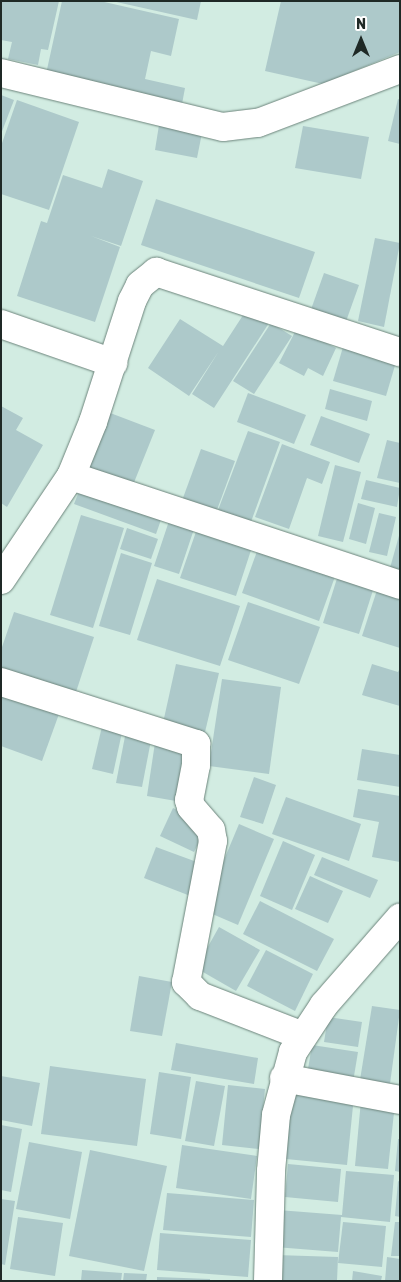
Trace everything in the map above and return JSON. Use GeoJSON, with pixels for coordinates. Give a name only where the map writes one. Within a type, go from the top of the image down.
{"type":"FeatureCollection","features":[{"type":"Feature","properties":{"kind":"street"},"geometry":{"type":"LineString","coordinates":[[1,73],[223,126],[258,123],[400,69]]}},
{"type":"Feature","properties":{"kind":"street"},"geometry":{"type":"LineString","coordinates":[[1,580],[71,476],[104,360],[140,285],[156,272],[400,352]]}},
{"type":"Feature","properties":{"kind":"street"},"geometry":{"type":"LineString","coordinates":[[1,324],[104,360]]}},
{"type":"Feature","properties":{"kind":"street"},"geometry":{"type":"LineString","coordinates":[[71,476],[400,585]]}},
{"type":"Feature","properties":{"kind":"street"},"geometry":{"type":"LineString","coordinates":[[1,682],[196,744],[196,765],[190,800],[191,807],[211,830],[213,841],[186,982],[200,996],[303,1036]]}},
{"type":"Feature","properties":{"kind":"street"},"geometry":{"type":"LineString","coordinates":[[268,1281],[270,1171],[276,1115],[284,1078],[293,1052],[324,1004],[400,918]]}},
{"type":"Feature","properties":{"kind":"street"},"geometry":{"type":"LineString","coordinates":[[284,1078],[400,1100]]}},
{"type":"Feature","properties":{"kind":"building"},"geometry":{"type":"Polygon","coordinates":[[[1,1],[59,1],[48,50],[41,49],[38,65],[8,59],[12,42],[1,40],[1,1]]]}},
{"type":"Feature","properties":{"kind":"building"},"geometry":{"type":"Polygon","coordinates":[[[62,1],[100,1],[179,19],[171,56],[151,51],[145,79],[185,88],[182,104],[46,74],[62,1]]]}},
{"type":"Feature","properties":{"kind":"building"},"geometry":{"type":"Polygon","coordinates":[[[112,1],[201,1],[197,20],[112,1]]]}},
{"type":"Feature","properties":{"kind":"building"},"geometry":{"type":"Polygon","coordinates":[[[281,1],[400,1],[400,52],[323,84],[265,71],[281,1]]]}},
{"type":"Feature","properties":{"kind":"building"},"geometry":{"type":"Polygon","coordinates":[[[1,95],[14,100],[1,134],[1,95]]]}},
{"type":"Feature","properties":{"kind":"building"},"geometry":{"type":"Polygon","coordinates":[[[398,99],[400,100],[400,144],[388,141],[398,99]]]}},
{"type":"Feature","properties":{"kind":"building"},"geometry":{"type":"Polygon","coordinates":[[[17,100],[79,122],[49,210],[1,194],[1,146],[17,100]]]}},
{"type":"Feature","properties":{"kind":"building"},"geometry":{"type":"Polygon","coordinates":[[[159,125],[202,133],[197,158],[155,150],[159,125]]]}},
{"type":"Feature","properties":{"kind":"building"},"geometry":{"type":"Polygon","coordinates":[[[303,126],[369,137],[361,179],[295,168],[303,126]]]}},
{"type":"Feature","properties":{"kind":"building"},"geometry":{"type":"Polygon","coordinates":[[[108,169],[143,181],[121,246],[91,236],[120,247],[95,322],[17,296],[41,221],[47,223],[63,175],[102,188],[108,169]]]}},
{"type":"Feature","properties":{"kind":"building"},"geometry":{"type":"Polygon","coordinates":[[[156,199],[315,252],[299,298],[141,245],[156,199]]]}},
{"type":"Feature","properties":{"kind":"building"},"geometry":{"type":"Polygon","coordinates":[[[375,238],[400,243],[384,327],[358,321],[375,238]]]}},
{"type":"Feature","properties":{"kind":"building"},"geometry":{"type":"Polygon","coordinates":[[[324,273],[359,285],[344,327],[309,315],[324,273]]]}},
{"type":"Feature","properties":{"kind":"building"},"geometry":{"type":"Polygon","coordinates":[[[247,309],[269,323],[214,408],[192,394],[219,351],[189,396],[148,368],[180,319],[223,346],[247,309]]]}},
{"type":"Feature","properties":{"kind":"building"},"geometry":{"type":"Polygon","coordinates":[[[271,323],[292,336],[254,394],[233,381],[271,323]]]}},
{"type":"Feature","properties":{"kind":"building"},"geometry":{"type":"Polygon","coordinates":[[[297,328],[336,348],[323,376],[308,368],[304,376],[279,363],[297,328]]]}},
{"type":"Feature","properties":{"kind":"building"},"geometry":{"type":"Polygon","coordinates":[[[343,347],[396,362],[386,396],[333,381],[343,347]]]}},
{"type":"Feature","properties":{"kind":"building"},"geometry":{"type":"Polygon","coordinates":[[[330,389],[372,401],[367,421],[325,409],[330,389]]]}},
{"type":"Feature","properties":{"kind":"building"},"geometry":{"type":"Polygon","coordinates":[[[248,393],[306,415],[294,444],[237,422],[248,393]]]}},
{"type":"Feature","properties":{"kind":"building"},"geometry":{"type":"Polygon","coordinates":[[[1,406],[23,418],[16,430],[43,445],[7,507],[1,503],[1,406]]]}},
{"type":"Feature","properties":{"kind":"building"},"geometry":{"type":"Polygon","coordinates":[[[105,411],[155,430],[131,490],[82,472],[105,411]]]}},
{"type":"Feature","properties":{"kind":"building"},"geometry":{"type":"Polygon","coordinates":[[[321,416],[370,434],[359,463],[310,445],[321,416]]]}},
{"type":"Feature","properties":{"kind":"building"},"geometry":{"type":"Polygon","coordinates":[[[248,431],[280,442],[248,530],[215,518],[248,431]]]}},
{"type":"Feature","properties":{"kind":"building"},"geometry":{"type":"Polygon","coordinates":[[[387,440],[400,443],[400,483],[377,478],[387,440]]]}},
{"type":"Feature","properties":{"kind":"building"},"geometry":{"type":"Polygon","coordinates":[[[282,444],[330,462],[322,484],[307,478],[289,529],[255,517],[282,444]]]}},
{"type":"Feature","properties":{"kind":"building"},"geometry":{"type":"Polygon","coordinates":[[[201,449],[235,461],[214,518],[180,506],[201,449]]]}},
{"type":"Feature","properties":{"kind":"building"},"geometry":{"type":"Polygon","coordinates":[[[335,465],[361,472],[343,542],[318,536],[335,465]]]}},
{"type":"Feature","properties":{"kind":"building"},"geometry":{"type":"Polygon","coordinates":[[[366,480],[400,488],[397,507],[361,499],[366,480]]]}},
{"type":"Feature","properties":{"kind":"building"},"geometry":{"type":"Polygon","coordinates":[[[82,484],[163,514],[156,534],[74,504],[82,484]]]}},
{"type":"Feature","properties":{"kind":"building"},"geometry":{"type":"Polygon","coordinates":[[[358,503],[375,508],[366,544],[349,539],[358,503]]]}},
{"type":"Feature","properties":{"kind":"building"},"geometry":{"type":"Polygon","coordinates":[[[379,513],[396,517],[387,556],[369,552],[379,513]]]}},
{"type":"Feature","properties":{"kind":"building"},"geometry":{"type":"Polygon","coordinates":[[[81,515],[124,528],[93,628],[50,615],[81,515]]]}},
{"type":"Feature","properties":{"kind":"building"},"geometry":{"type":"Polygon","coordinates":[[[171,515],[196,523],[179,574],[154,566],[171,515]]]}},
{"type":"Feature","properties":{"kind":"building"},"geometry":{"type":"Polygon","coordinates":[[[199,523],[254,541],[236,596],[180,578],[199,523]]]}},
{"type":"Feature","properties":{"kind":"building"},"geometry":{"type":"Polygon","coordinates":[[[127,528],[158,539],[151,559],[120,549],[127,528]]]}},
{"type":"Feature","properties":{"kind":"building"},"geometry":{"type":"Polygon","coordinates":[[[400,532],[400,571],[390,568],[400,532]]]}},
{"type":"Feature","properties":{"kind":"building"},"geometry":{"type":"Polygon","coordinates":[[[260,543],[337,571],[319,621],[242,593],[260,543]]]}},
{"type":"Feature","properties":{"kind":"building"},"geometry":{"type":"Polygon","coordinates":[[[121,553],[152,563],[130,635],[99,626],[121,553]]]}},
{"type":"Feature","properties":{"kind":"building"},"geometry":{"type":"Polygon","coordinates":[[[339,572],[375,584],[359,634],[323,623],[339,572]]]}},
{"type":"Feature","properties":{"kind":"building"},"geometry":{"type":"Polygon","coordinates":[[[157,579],[240,606],[220,666],[137,640],[157,579]]]}},
{"type":"Feature","properties":{"kind":"building"},"geometry":{"type":"Polygon","coordinates":[[[378,587],[400,594],[400,648],[362,636],[378,587]]]}},
{"type":"Feature","properties":{"kind":"building"},"geometry":{"type":"Polygon","coordinates":[[[248,602],[320,627],[299,684],[228,660],[248,602]]]}},
{"type":"Feature","properties":{"kind":"building"},"geometry":{"type":"Polygon","coordinates":[[[14,612],[94,637],[76,692],[1,668],[1,650],[14,612]]]}},
{"type":"Feature","properties":{"kind":"building"},"geometry":{"type":"Polygon","coordinates":[[[176,664],[219,673],[205,732],[163,723],[176,664]]]}},
{"type":"Feature","properties":{"kind":"building"},"geometry":{"type":"Polygon","coordinates":[[[372,664],[398,672],[400,668],[400,706],[362,695],[372,664]]]}},
{"type":"Feature","properties":{"kind":"building"},"geometry":{"type":"Polygon","coordinates":[[[222,679],[281,687],[269,774],[209,766],[222,679]]]}},
{"type":"Feature","properties":{"kind":"building"},"geometry":{"type":"Polygon","coordinates":[[[1,692],[59,714],[42,761],[1,746],[1,692]]]}},
{"type":"Feature","properties":{"kind":"building"},"geometry":{"type":"Polygon","coordinates":[[[104,718],[124,723],[113,774],[92,769],[104,718]]]}},
{"type":"Feature","properties":{"kind":"building"},"geometry":{"type":"Polygon","coordinates":[[[127,726],[153,730],[142,787],[116,783],[127,726]]]}},
{"type":"Feature","properties":{"kind":"building"},"geometry":{"type":"Polygon","coordinates":[[[156,736],[185,740],[176,801],[147,796],[156,736]]]}},
{"type":"Feature","properties":{"kind":"building"},"geometry":{"type":"Polygon","coordinates":[[[362,749],[400,755],[400,787],[357,780],[362,749]]]}},
{"type":"Feature","properties":{"kind":"building"},"geometry":{"type":"Polygon","coordinates":[[[254,777],[276,785],[263,824],[240,817],[254,777]]]}},
{"type":"Feature","properties":{"kind":"building"},"geometry":{"type":"Polygon","coordinates":[[[358,789],[400,796],[400,862],[372,857],[379,822],[353,817],[358,789]]]}},
{"type":"Feature","properties":{"kind":"building"},"geometry":{"type":"Polygon","coordinates":[[[286,797],[361,824],[349,861],[272,834],[286,797]]]}},
{"type":"Feature","properties":{"kind":"building"},"geometry":{"type":"Polygon","coordinates":[[[173,808],[208,824],[194,852],[160,836],[173,808]]]}},
{"type":"Feature","properties":{"kind":"building"},"geometry":{"type":"Polygon","coordinates":[[[239,824],[274,839],[238,925],[203,910],[239,824]]]}},
{"type":"Feature","properties":{"kind":"building"},"geometry":{"type":"Polygon","coordinates":[[[283,841],[315,855],[292,910],[260,896],[283,841]]]}},
{"type":"Feature","properties":{"kind":"building"},"geometry":{"type":"Polygon","coordinates":[[[156,847],[205,865],[193,897],[144,878],[156,847]]]}},
{"type":"Feature","properties":{"kind":"building"},"geometry":{"type":"Polygon","coordinates":[[[322,857],[378,880],[370,898],[314,875],[322,857]]]}},
{"type":"Feature","properties":{"kind":"building"},"geometry":{"type":"Polygon","coordinates":[[[310,876],[343,891],[328,923],[295,909],[310,876]]]}},
{"type":"Feature","properties":{"kind":"building"},"geometry":{"type":"Polygon","coordinates":[[[260,901],[334,939],[317,971],[243,934],[260,901]]]}},
{"type":"Feature","properties":{"kind":"building"},"geometry":{"type":"Polygon","coordinates":[[[219,927],[260,950],[236,991],[196,968],[219,927]]]}},
{"type":"Feature","properties":{"kind":"building"},"geometry":{"type":"Polygon","coordinates":[[[266,950],[313,974],[295,1011],[247,986],[266,950]]]}},
{"type":"Feature","properties":{"kind":"building"},"geometry":{"type":"Polygon","coordinates":[[[139,976],[172,982],[162,1036],[130,1031],[139,976]]]}},
{"type":"Feature","properties":{"kind":"building"},"geometry":{"type":"Polygon","coordinates":[[[372,1006],[400,1010],[389,1091],[359,1086],[372,1006]]]}},
{"type":"Feature","properties":{"kind":"building"},"geometry":{"type":"Polygon","coordinates":[[[328,1017],[362,1022],[358,1047],[324,1042],[328,1017]]]}},
{"type":"Feature","properties":{"kind":"building"},"geometry":{"type":"Polygon","coordinates":[[[176,1043],[258,1058],[254,1084],[171,1070],[176,1043]]]}},
{"type":"Feature","properties":{"kind":"building"},"geometry":{"type":"Polygon","coordinates":[[[312,1045],[358,1052],[353,1082],[307,1075],[312,1045]]]}},
{"type":"Feature","properties":{"kind":"building"},"geometry":{"type":"Polygon","coordinates":[[[50,1066],[146,1079],[137,1146],[41,1134],[50,1066]]]}},
{"type":"Feature","properties":{"kind":"building"},"geometry":{"type":"Polygon","coordinates":[[[159,1072],[191,1077],[181,1139],[150,1134],[159,1072]]]}},
{"type":"Feature","properties":{"kind":"building"},"geometry":{"type":"Polygon","coordinates":[[[1,1076],[40,1083],[32,1126],[1,1120],[1,1076]]]}},
{"type":"Feature","properties":{"kind":"building"},"geometry":{"type":"Polygon","coordinates":[[[196,1081],[225,1086],[214,1146],[185,1141],[196,1081]]]}},
{"type":"Feature","properties":{"kind":"building"},"geometry":{"type":"Polygon","coordinates":[[[228,1085],[265,1089],[259,1149],[222,1145],[228,1085]]]}},
{"type":"Feature","properties":{"kind":"building"},"geometry":{"type":"Polygon","coordinates":[[[292,1089],[354,1096],[347,1165],[286,1159],[292,1089]]]}},
{"type":"Feature","properties":{"kind":"building"},"geometry":{"type":"Polygon","coordinates":[[[361,1100],[395,1103],[388,1169],[355,1166],[361,1100]]]}},
{"type":"Feature","properties":{"kind":"building"},"geometry":{"type":"Polygon","coordinates":[[[1,1125],[22,1129],[11,1192],[1,1190],[1,1125]]]}},
{"type":"Feature","properties":{"kind":"building"},"geometry":{"type":"Polygon","coordinates":[[[398,1139],[400,1139],[400,1172],[395,1171],[398,1139]]]}},
{"type":"Feature","properties":{"kind":"building"},"geometry":{"type":"Polygon","coordinates":[[[29,1142],[82,1152],[70,1219],[16,1209],[29,1142]]]}},
{"type":"Feature","properties":{"kind":"building"},"geometry":{"type":"Polygon","coordinates":[[[182,1145],[257,1156],[251,1199],[176,1188],[182,1145]]]}},
{"type":"Feature","properties":{"kind":"building"},"geometry":{"type":"Polygon","coordinates":[[[90,1150],[167,1166],[144,1271],[69,1256],[90,1150]]]}},
{"type":"Feature","properties":{"kind":"building"},"geometry":{"type":"Polygon","coordinates":[[[288,1164],[341,1169],[338,1202],[285,1197],[288,1164]]]}},
{"type":"Feature","properties":{"kind":"building"},"geometry":{"type":"Polygon","coordinates":[[[346,1171],[394,1175],[390,1222],[341,1217],[338,1252],[275,1247],[278,1210],[342,1215],[346,1171]]]}},
{"type":"Feature","properties":{"kind":"building"},"geometry":{"type":"Polygon","coordinates":[[[398,1181],[400,1182],[400,1217],[395,1216],[398,1181]]]}},
{"type":"Feature","properties":{"kind":"building"},"geometry":{"type":"Polygon","coordinates":[[[167,1193],[254,1200],[251,1237],[163,1230],[167,1193]]]}},
{"type":"Feature","properties":{"kind":"building"},"geometry":{"type":"Polygon","coordinates":[[[1,1199],[15,1201],[5,1265],[1,1264],[1,1199]]]}},
{"type":"Feature","properties":{"kind":"building"},"geometry":{"type":"Polygon","coordinates":[[[18,1217],[63,1223],[55,1276],[10,1269],[18,1217]]]}},
{"type":"Feature","properties":{"kind":"building"},"geometry":{"type":"Polygon","coordinates":[[[343,1222],[386,1226],[382,1267],[338,1263],[343,1222]]]}},
{"type":"Feature","properties":{"kind":"building"},"geometry":{"type":"Polygon","coordinates":[[[395,1222],[400,1222],[400,1256],[391,1256],[395,1222]]]}},
{"type":"Feature","properties":{"kind":"building"},"geometry":{"type":"Polygon","coordinates":[[[160,1233],[251,1240],[248,1277],[157,1270],[160,1233]]]}},
{"type":"Feature","properties":{"kind":"building"},"geometry":{"type":"Polygon","coordinates":[[[276,1255],[338,1257],[337,1281],[276,1281],[276,1255]]]}},
{"type":"Feature","properties":{"kind":"building"},"geometry":{"type":"Polygon","coordinates":[[[387,1257],[400,1259],[400,1281],[385,1281],[387,1257]]]}},
{"type":"Feature","properties":{"kind":"building"},"geometry":{"type":"Polygon","coordinates":[[[82,1270],[122,1273],[121,1281],[81,1281],[82,1270]]]}},
{"type":"Feature","properties":{"kind":"building"},"geometry":{"type":"Polygon","coordinates":[[[353,1271],[382,1276],[381,1281],[352,1281],[353,1271]]]}},
{"type":"Feature","properties":{"kind":"building"},"geometry":{"type":"Polygon","coordinates":[[[124,1273],[147,1274],[146,1281],[123,1281],[124,1273]]]}},
{"type":"Feature","properties":{"kind":"building"},"geometry":{"type":"Polygon","coordinates":[[[157,1277],[210,1279],[210,1281],[157,1281],[157,1277]]]}}]}
